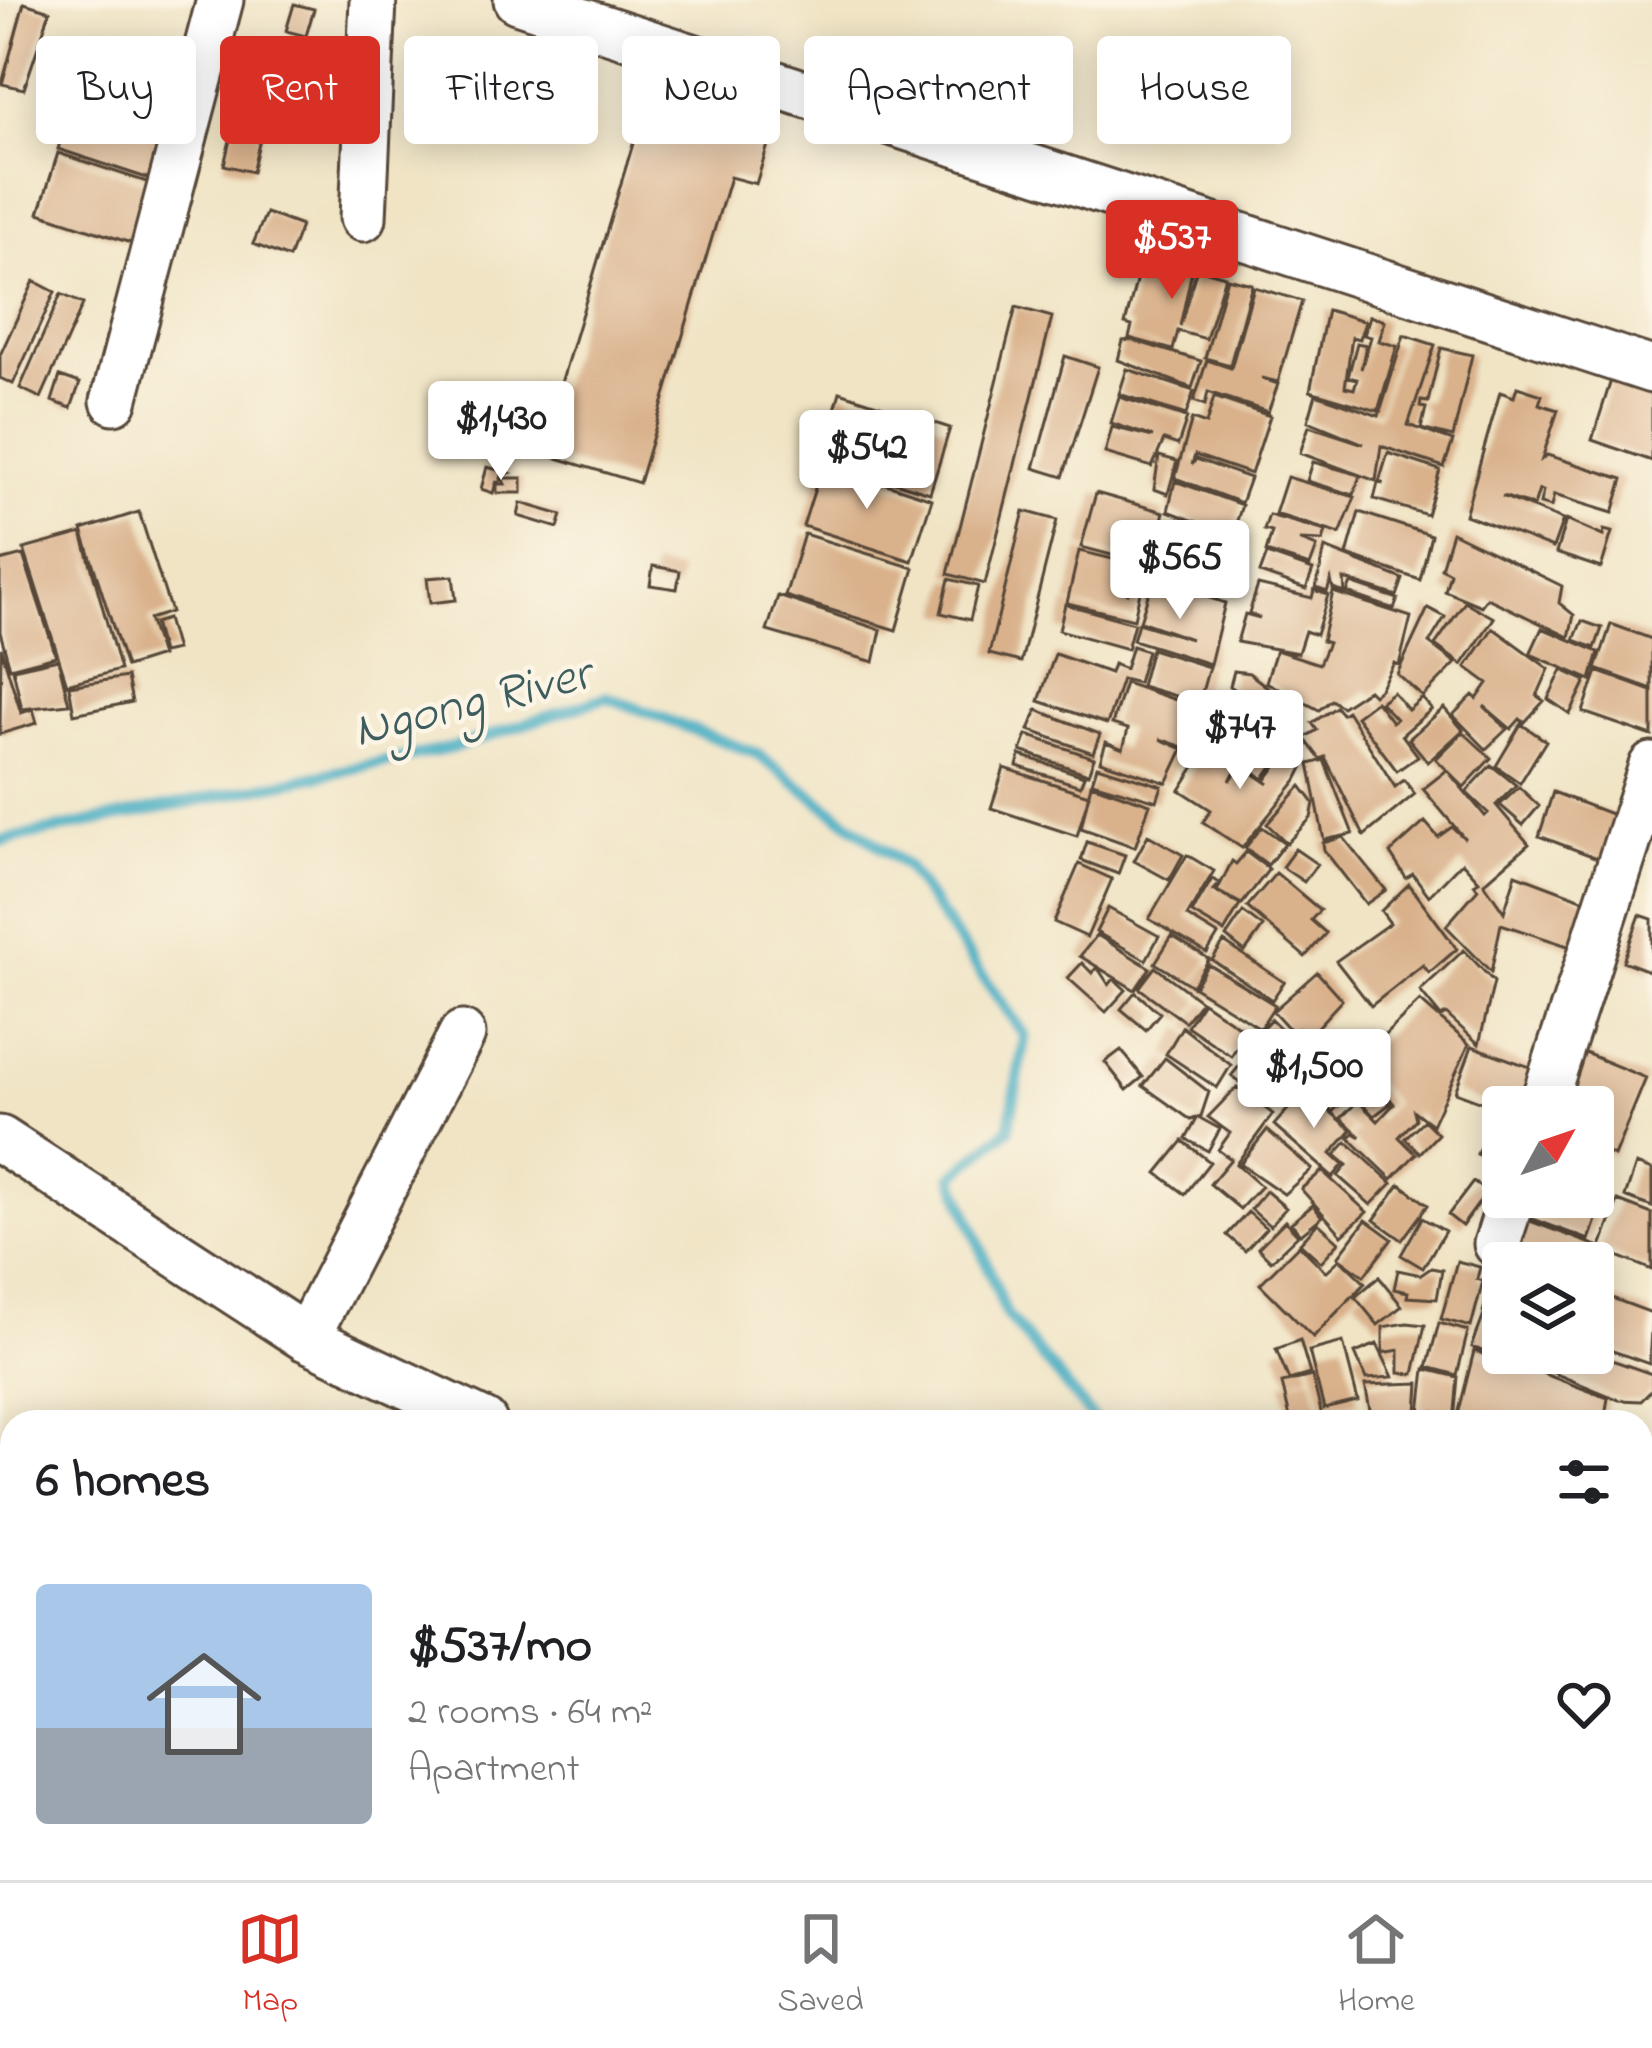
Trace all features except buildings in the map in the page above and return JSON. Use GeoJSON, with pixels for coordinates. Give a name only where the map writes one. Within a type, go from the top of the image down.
{"type":"FeatureCollection","features":[{"type":"Feature","properties":{"kind":"street"},"geometry":{"type":"LineString","coordinates":[[114,401],[220,0]]}},
{"type":"Feature","properties":{"kind":"street"},"geometry":{"type":"LineString","coordinates":[[363,218],[373,0]]}},
{"type":"Feature","properties":{"kind":"street"},"geometry":{"type":"LineString","coordinates":[[517,0],[1652,370]]}},
{"type":"Feature","properties":{"kind":"street"},"geometry":{"type":"LineString","coordinates":[[1549,1086],[1652,766]]}},
{"type":"Feature","properties":{"kind":"street"},"geometry":{"type":"LineString","coordinates":[[306,1338],[462,1034]]}},
{"type":"Feature","properties":{"kind":"street"},"geometry":{"type":"LineString","coordinates":[[0,1139],[306,1338],[459,1410]]}},
{"type":"Feature","properties":{"kind":"waterway","name":"Ngong River"},"geometry":{"type":"LineString","coordinates":[[0,841],[452,748],[607,697],[757,754],[906,866],[1025,1036],[1009,1129],[953,1176],[1006,1314],[1086,1410]]}}]}
